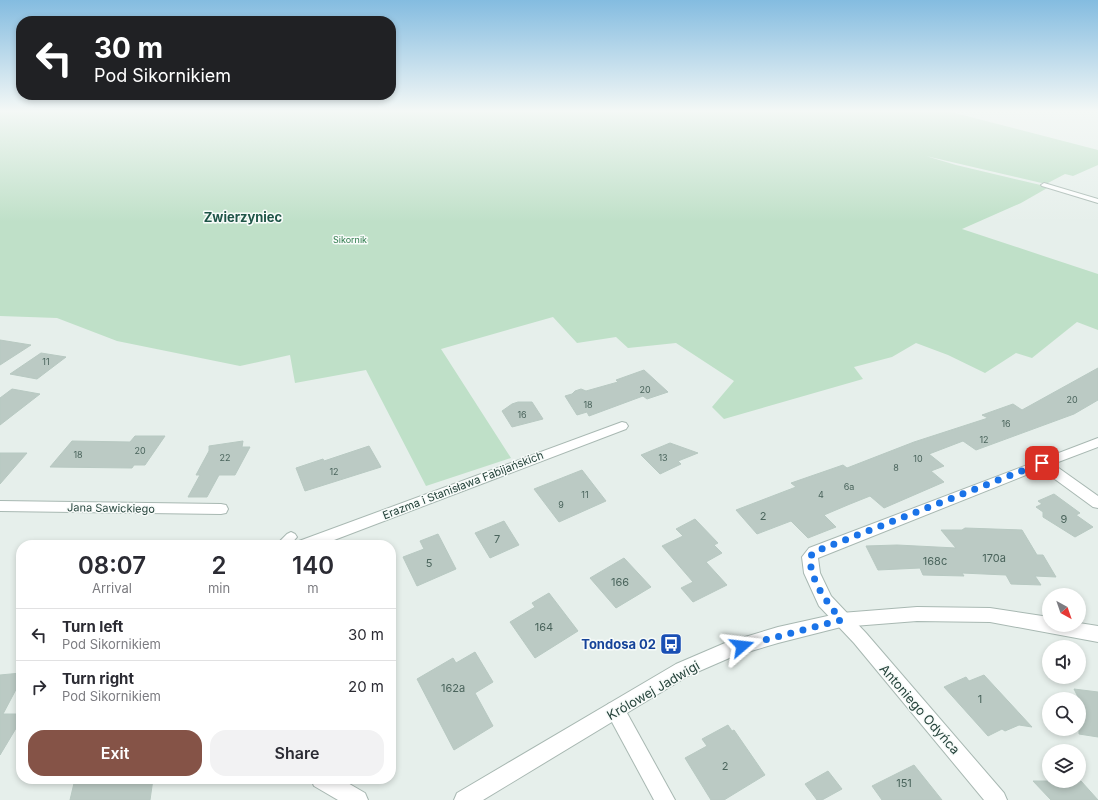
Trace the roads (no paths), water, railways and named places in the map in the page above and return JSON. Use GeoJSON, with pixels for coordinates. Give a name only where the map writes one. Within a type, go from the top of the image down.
{"type":"FeatureCollection","features":[{"type":"Feature","properties":{"kind":"street","name":"Erazma i Stanisława Fabijańskich"},"geometry":{"type":"LineString","coordinates":[[317,540],[622,426]]}},
{"type":"Feature","properties":{"kind":"street","name":"Antoniego Odyńca"},"geometry":{"type":"LineString","coordinates":[[997,800],[860,638],[841,620],[825,601],[812,573],[810,557],[814,552],[1098,442]]}},
{"type":"Feature","properties":{"kind":"street"},"geometry":{"type":"LineString","coordinates":[[1042,463],[1098,503]]}},
{"type":"Feature","properties":{"kind":"street","name":"Jana Sawickiego"},"geometry":{"type":"LineString","coordinates":[[0,506],[221,509]]}},
{"type":"Feature","properties":{"kind":"street","name":"Królowej Jadwigi"},"geometry":{"type":"LineString","coordinates":[[464,800],[682,670],[731,649],[778,635],[841,620],[917,614],[990,615],[1042,624]]}},
{"type":"Feature","properties":{"kind":"street","name":"Królowej Jadwigi"},"geometry":{"type":"LineString","coordinates":[[1086,632],[1098,634]]}},
{"type":"Feature","properties":{"kind":"street"},"geometry":{"type":"LineString","coordinates":[[615,711],[665,800]]}},
{"type":"Feature","properties":{"kind":"street"},"geometry":{"type":"LineString","coordinates":[[330,784],[358,800]]}},
{"type":"Feature","properties":{"kind":"lane"},"geometry":{"type":"LineString","coordinates":[[1044,185],[1098,201]]}},
{"type":"Feature","properties":{"kind":"place","name":"Tondosa 02"},"geometry":{"type":"Point","coordinates":[671,644]}},
{"type":"Feature","properties":{"kind":"district","name":"Zwierzyniec"},"geometry":{"type":"Point","coordinates":[243,217]}},
{"type":"Feature","properties":{"kind":"park label","name":"Sikornik"},"geometry":{"type":"Point","coordinates":[350,239]}}]}
